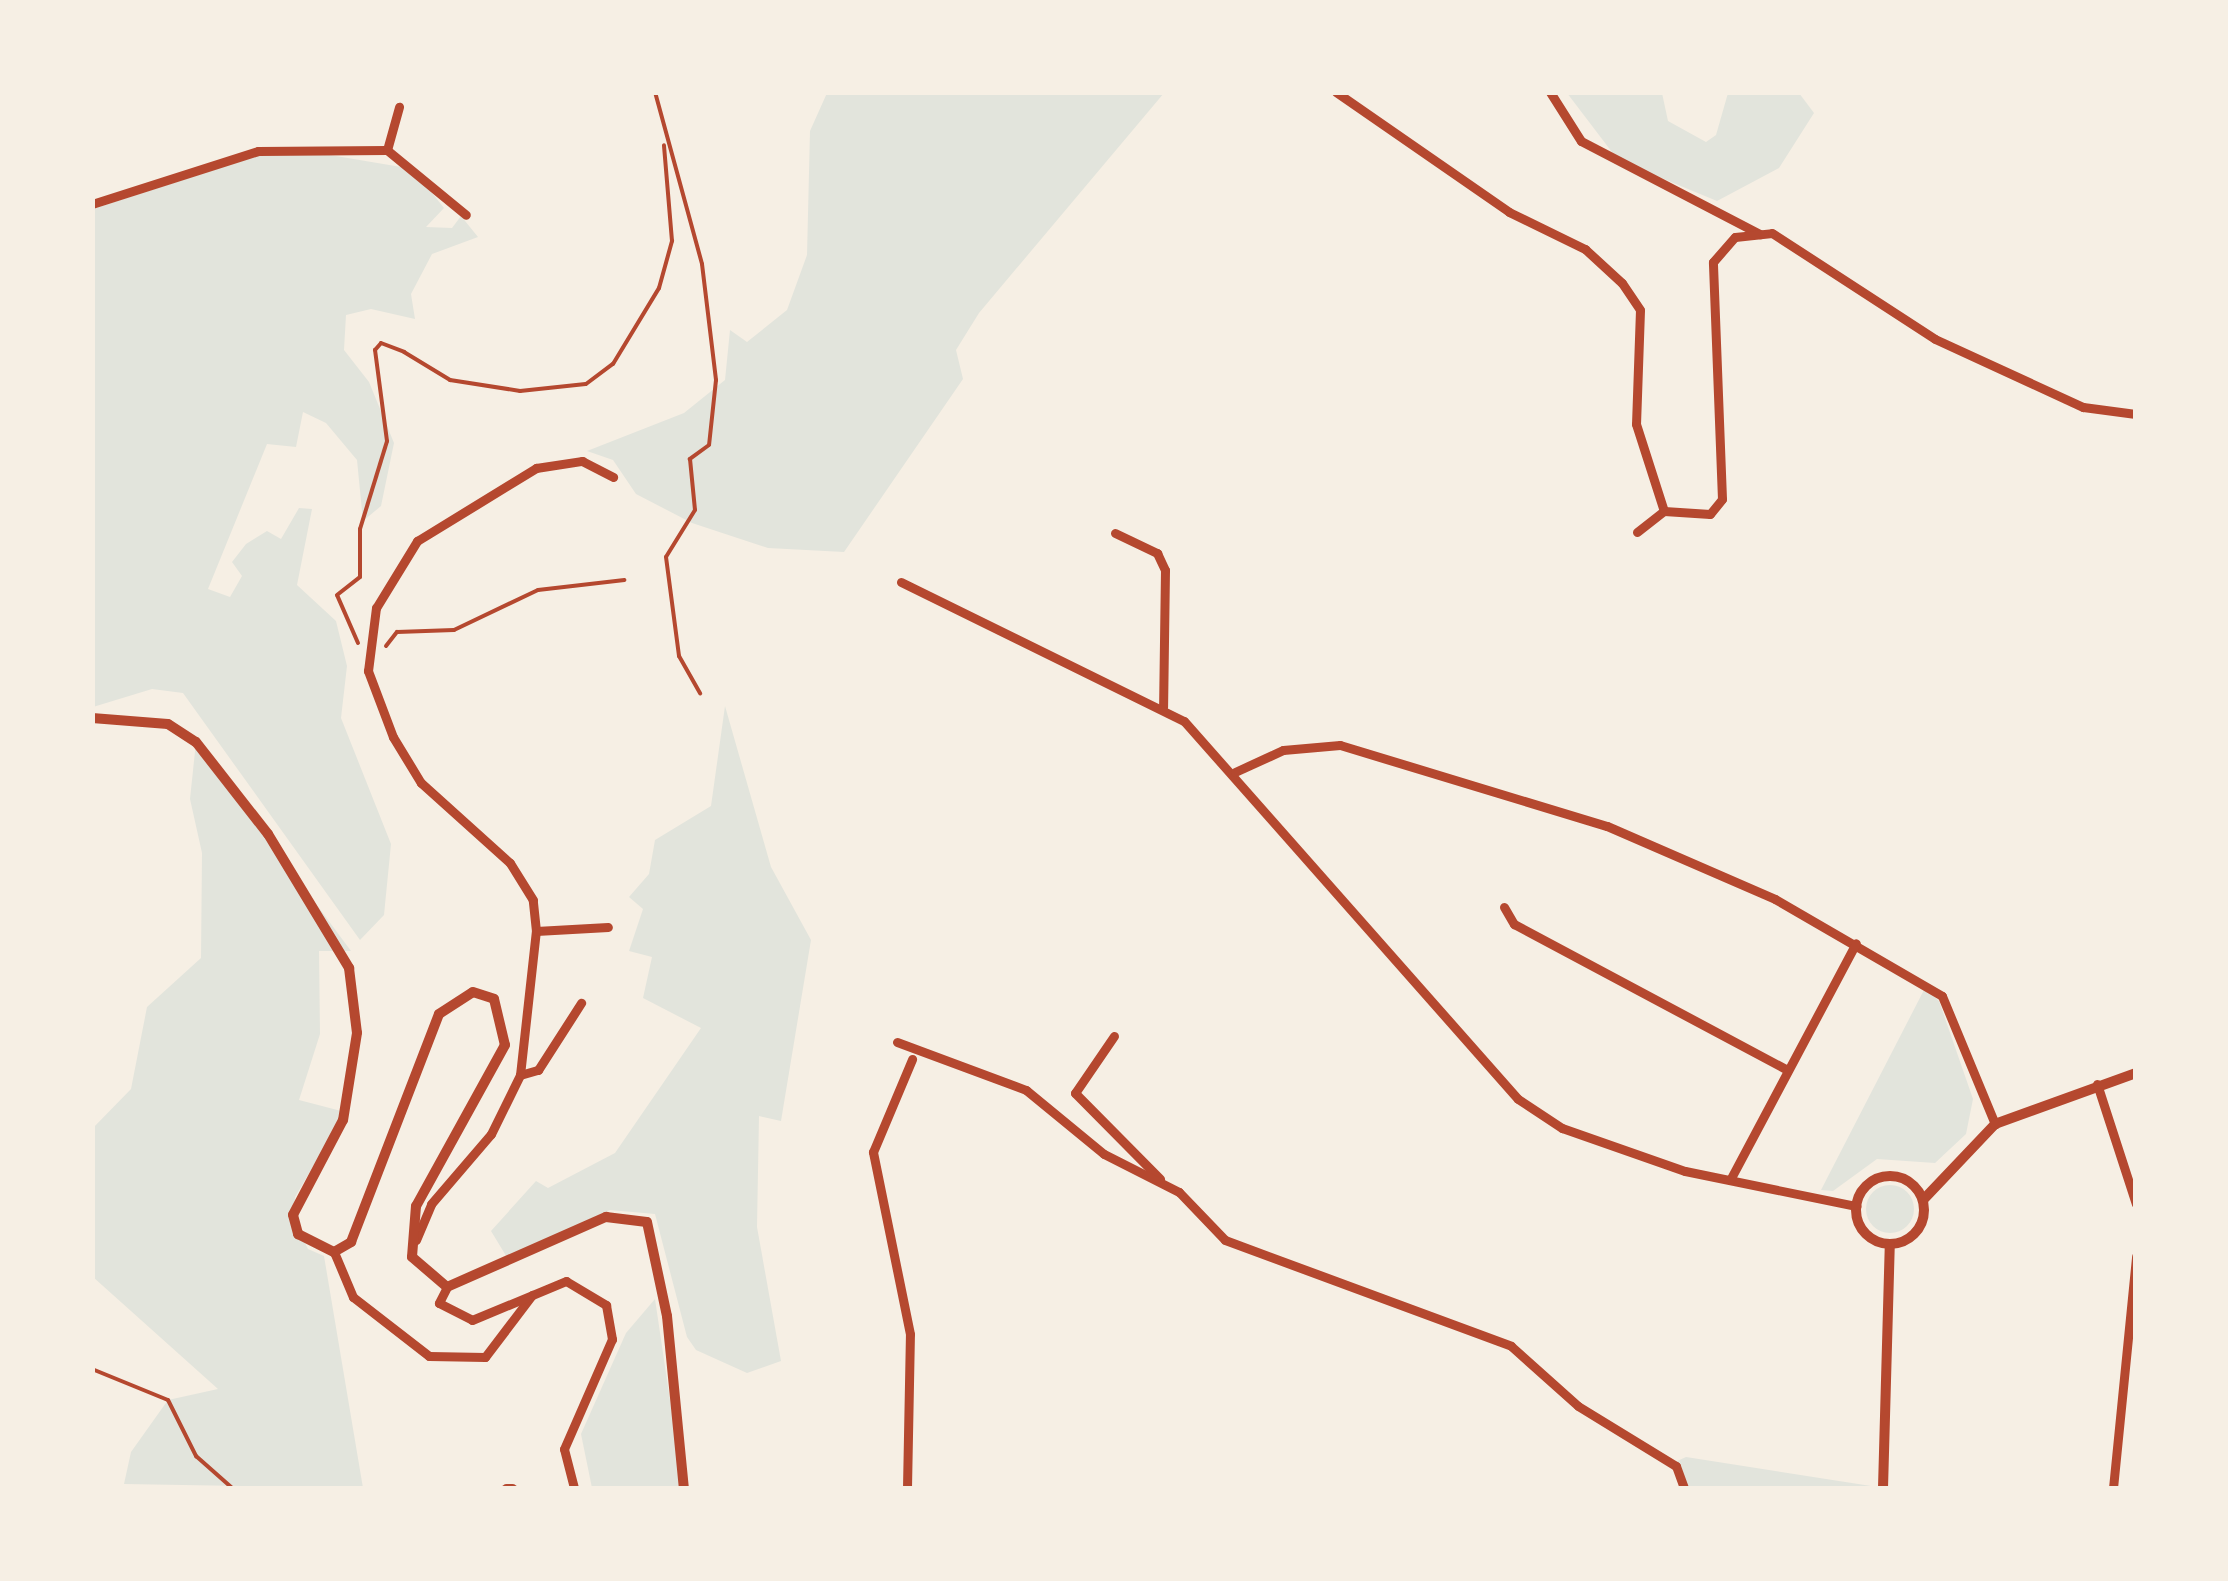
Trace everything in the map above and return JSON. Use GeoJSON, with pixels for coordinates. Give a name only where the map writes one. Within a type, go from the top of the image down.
{"type":"FeatureCollection","features":[{"type":"Feature","properties":{"kind":"street"},"geometry":{"type":"LineString","coordinates":[[1336,92],[1509,212],[1585,249],[1622,283],[1640,310],[1636,424],[1664,512]]}},
{"type":"Feature","properties":{"kind":"street"},"geometry":{"type":"LineString","coordinates":[[1550,92],[1581,142],[1760,234],[1796,244],[1935,338],[2034,388],[2136,414]]}},
{"type":"Feature","properties":{"kind":"street"},"geometry":{"type":"LineString","coordinates":[[387,150],[400,107]]}},
{"type":"Feature","properties":{"kind":"street"},"geometry":{"type":"LineString","coordinates":[[92,204],[258,151],[387,150],[466,216]]}},
{"type":"Feature","properties":{"kind":"street"},"geometry":{"type":"LineString","coordinates":[[1637,532],[1664,512],[1710,514],[1722,498],[1713,262],[1735,238],[1760,234]]}},
{"type":"Feature","properties":{"kind":"street"},"geometry":{"type":"LineString","coordinates":[[412,1257],[431,1204],[491,1134],[520,1075],[536,932],[533,900],[510,863],[408,767],[366,658],[384,583],[417,541],[536,468],[582,460],[613,476]]}},
{"type":"Feature","properties":{"kind":"street"},"geometry":{"type":"LineString","coordinates":[[1115,533],[1157,553],[1165,570],[1164,707]]}},
{"type":"Feature","properties":{"kind":"street"},"geometry":{"type":"LineString","coordinates":[[900,582],[1164,707],[1234,772],[1518,1099],[1613,1150],[1856,1206]]}},
{"type":"Feature","properties":{"kind":"street"},"geometry":{"type":"LineString","coordinates":[[92,718],[168,724],[196,742],[333,930],[349,968],[358,1033],[343,1120],[294,1216],[298,1234],[334,1252],[353,1297],[430,1356],[486,1357],[532,1294]]}},
{"type":"Feature","properties":{"kind":"street"},"geometry":{"type":"LineString","coordinates":[[1234,772],[1283,750],[1340,745],[1607,826],[1856,944],[1942,996],[1996,1124]]}},
{"type":"Feature","properties":{"kind":"street"},"geometry":{"type":"LineString","coordinates":[[1504,907],[1514,924],[1787,1070]]}},
{"type":"Feature","properties":{"kind":"street"},"geometry":{"type":"LineString","coordinates":[[536,932],[608,927]]}},
{"type":"Feature","properties":{"kind":"street"},"geometry":{"type":"LineString","coordinates":[[1730,1180],[1856,944]]}},
{"type":"Feature","properties":{"kind":"street"},"geometry":{"type":"LineString","coordinates":[[334,1252],[364,1222],[438,1014],[473,992],[503,1010],[506,1045],[416,1206],[412,1257]]}},
{"type":"Feature","properties":{"kind":"street"},"geometry":{"type":"LineString","coordinates":[[520,1075],[538,1070],[581,1003]]}},
{"type":"Feature","properties":{"kind":"street"},"geometry":{"type":"LineString","coordinates":[[1114,1036],[1079,1074],[1075,1092],[1166,1185],[1241,1248],[1511,1346],[1578,1406],[1676,1466],[1684,1488]]}},
{"type":"Feature","properties":{"kind":"street"},"geometry":{"type":"LineString","coordinates":[[897,1042],[1026,1090],[1104,1154],[1166,1185]]}},
{"type":"Feature","properties":{"kind":"street"},"geometry":{"type":"LineString","coordinates":[[906,1488],[910,1334],[873,1152],[912,1059]]}},
{"type":"Feature","properties":{"kind":"street"},"geometry":{"type":"LineString","coordinates":[[1890,1244],[1918,1230],[1923,1200],[1996,1124],[2097,1084],[2136,1073]]}},
{"type":"Feature","properties":{"kind":"street"},"geometry":{"type":"LineString","coordinates":[[2097,1084],[2136,1204]]}},
{"type":"Feature","properties":{"kind":"street"},"geometry":{"type":"LineString","coordinates":[[1890,1244],[1865,1233],[1856,1206],[1866,1186],[1886,1176],[1909,1181],[1923,1200]]}},
{"type":"Feature","properties":{"kind":"street"},"geometry":{"type":"LineString","coordinates":[[574,1488],[564,1449],[604,1362],[611,1319],[582,1285],[532,1294],[472,1320],[439,1303],[447,1287],[606,1217],[647,1222],[668,1316],[684,1488]]}},
{"type":"Feature","properties":{"kind":"street"},"geometry":{"type":"LineString","coordinates":[[1883,1488],[1890,1244]]}},
{"type":"Feature","properties":{"kind":"street"},"geometry":{"type":"LineString","coordinates":[[2113,1488],[2136,1256]]}},
{"type":"Feature","properties":{"kind":"street"},"geometry":{"type":"LineString","coordinates":[[412,1257],[447,1287]]}},
{"type":"Feature","properties":{"kind":"path"},"geometry":{"type":"LineString","coordinates":[[624,580],[538,590],[454,630],[397,632],[373,668],[336,595],[360,576],[360,529],[388,441],[375,350],[381,343],[450,380],[520,391],[586,384],[613,364],[659,288],[672,241],[655,92]]}},
{"type":"Feature","properties":{"kind":"path"},"geometry":{"type":"LineString","coordinates":[[664,145],[702,264],[716,380],[709,446],[690,458],[695,510],[666,558],[679,656],[700,693]]}},
{"type":"Feature","properties":{"kind":"path"},"geometry":{"type":"LineString","coordinates":[[92,1369],[168,1400],[196,1456],[232,1488]]}},
{"type":"Feature","properties":{"kind":"shaded area"},"geometry":{"type":"Polygon","coordinates":[[[827,93],[1164,93],[979,313],[956,350],[963,379],[844,552],[768,548],[692,523],[636,494],[613,460],[587,451],[684,413],[725,380],[730,330],[747,342],[787,310],[807,255],[810,131],[827,93]]]}},
{"type":"Feature","properties":{"kind":"shaded area"},"geometry":{"type":"Polygon","coordinates":[[[1567,93],[1662,93],[1668,121],[1706,142],[1716,135],[1728,93],[1799,93],[1814,113],[1779,168],[1717,201],[1618,160],[1567,93]]]}},
{"type":"Feature","properties":{"kind":"shaded area"},"geometry":{"type":"Polygon","coordinates":[[[318,153],[413,169],[444,208],[426,227],[452,228],[461,216],[478,237],[432,254],[411,294],[415,319],[371,309],[346,315],[344,350],[369,382],[394,443],[381,506],[363,521],[357,460],[326,423],[303,412],[296,447],[267,444],[208,589],[230,597],[242,576],[232,562],[246,544],[267,531],[281,539],[299,508],[312,509],[297,585],[336,621],[347,666],[341,718],[391,844],[384,915],[360,940],[183,693],[152,689],[93,707],[93,209],[260,155],[318,153]]]}},
{"type":"Feature","properties":{"kind":"shaded area"},"geometry":{"type":"Polygon","coordinates":[[[725,706],[771,867],[811,940],[781,1121],[759,1116],[757,1227],[781,1361],[747,1373],[696,1350],[687,1337],[655,1214],[610,1210],[508,1259],[491,1231],[536,1181],[548,1188],[615,1153],[701,1028],[643,998],[652,957],[629,951],[643,909],[629,897],[649,874],[655,840],[711,806],[725,706]]]}},
{"type":"Feature","properties":{"kind":"shaded area"},"geometry":{"type":"Polygon","coordinates":[[[196,742],[351,951],[319,951],[320,1034],[299,1100],[345,1112],[295,1197],[293,1219],[308,1249],[324,1256],[363,1488],[124,1484],[131,1452],[168,1400],[218,1389],[93,1277],[93,1128],[131,1089],[147,1007],[201,958],[202,853],[190,799],[196,742]]]}},
{"type":"Feature","properties":{"kind":"shaded area"},"geometry":{"type":"Polygon","coordinates":[[[1925,988],[1939,1001],[1973,1099],[1966,1134],[1935,1163],[1877,1159],[1833,1191],[1821,1190],[1925,988]]]}},
{"type":"Feature","properties":{"kind":"shaded area"},"geometry":{"type":"Polygon","coordinates":[[[1890,1185],[1907,1192],[1914,1209],[1907,1226],[1890,1233],[1873,1226],[1866,1209],[1873,1192],[1890,1185]]]}},
{"type":"Feature","properties":{"kind":"shaded area"},"geometry":{"type":"Polygon","coordinates":[[[655,1299],[683,1488],[592,1488],[581,1434],[626,1333],[655,1299]]]}},
{"type":"Feature","properties":{"kind":"shaded area"},"geometry":{"type":"Polygon","coordinates":[[[1686,1457],[1871,1488],[1687,1488],[1673,1463],[1686,1457]]]}}]}
